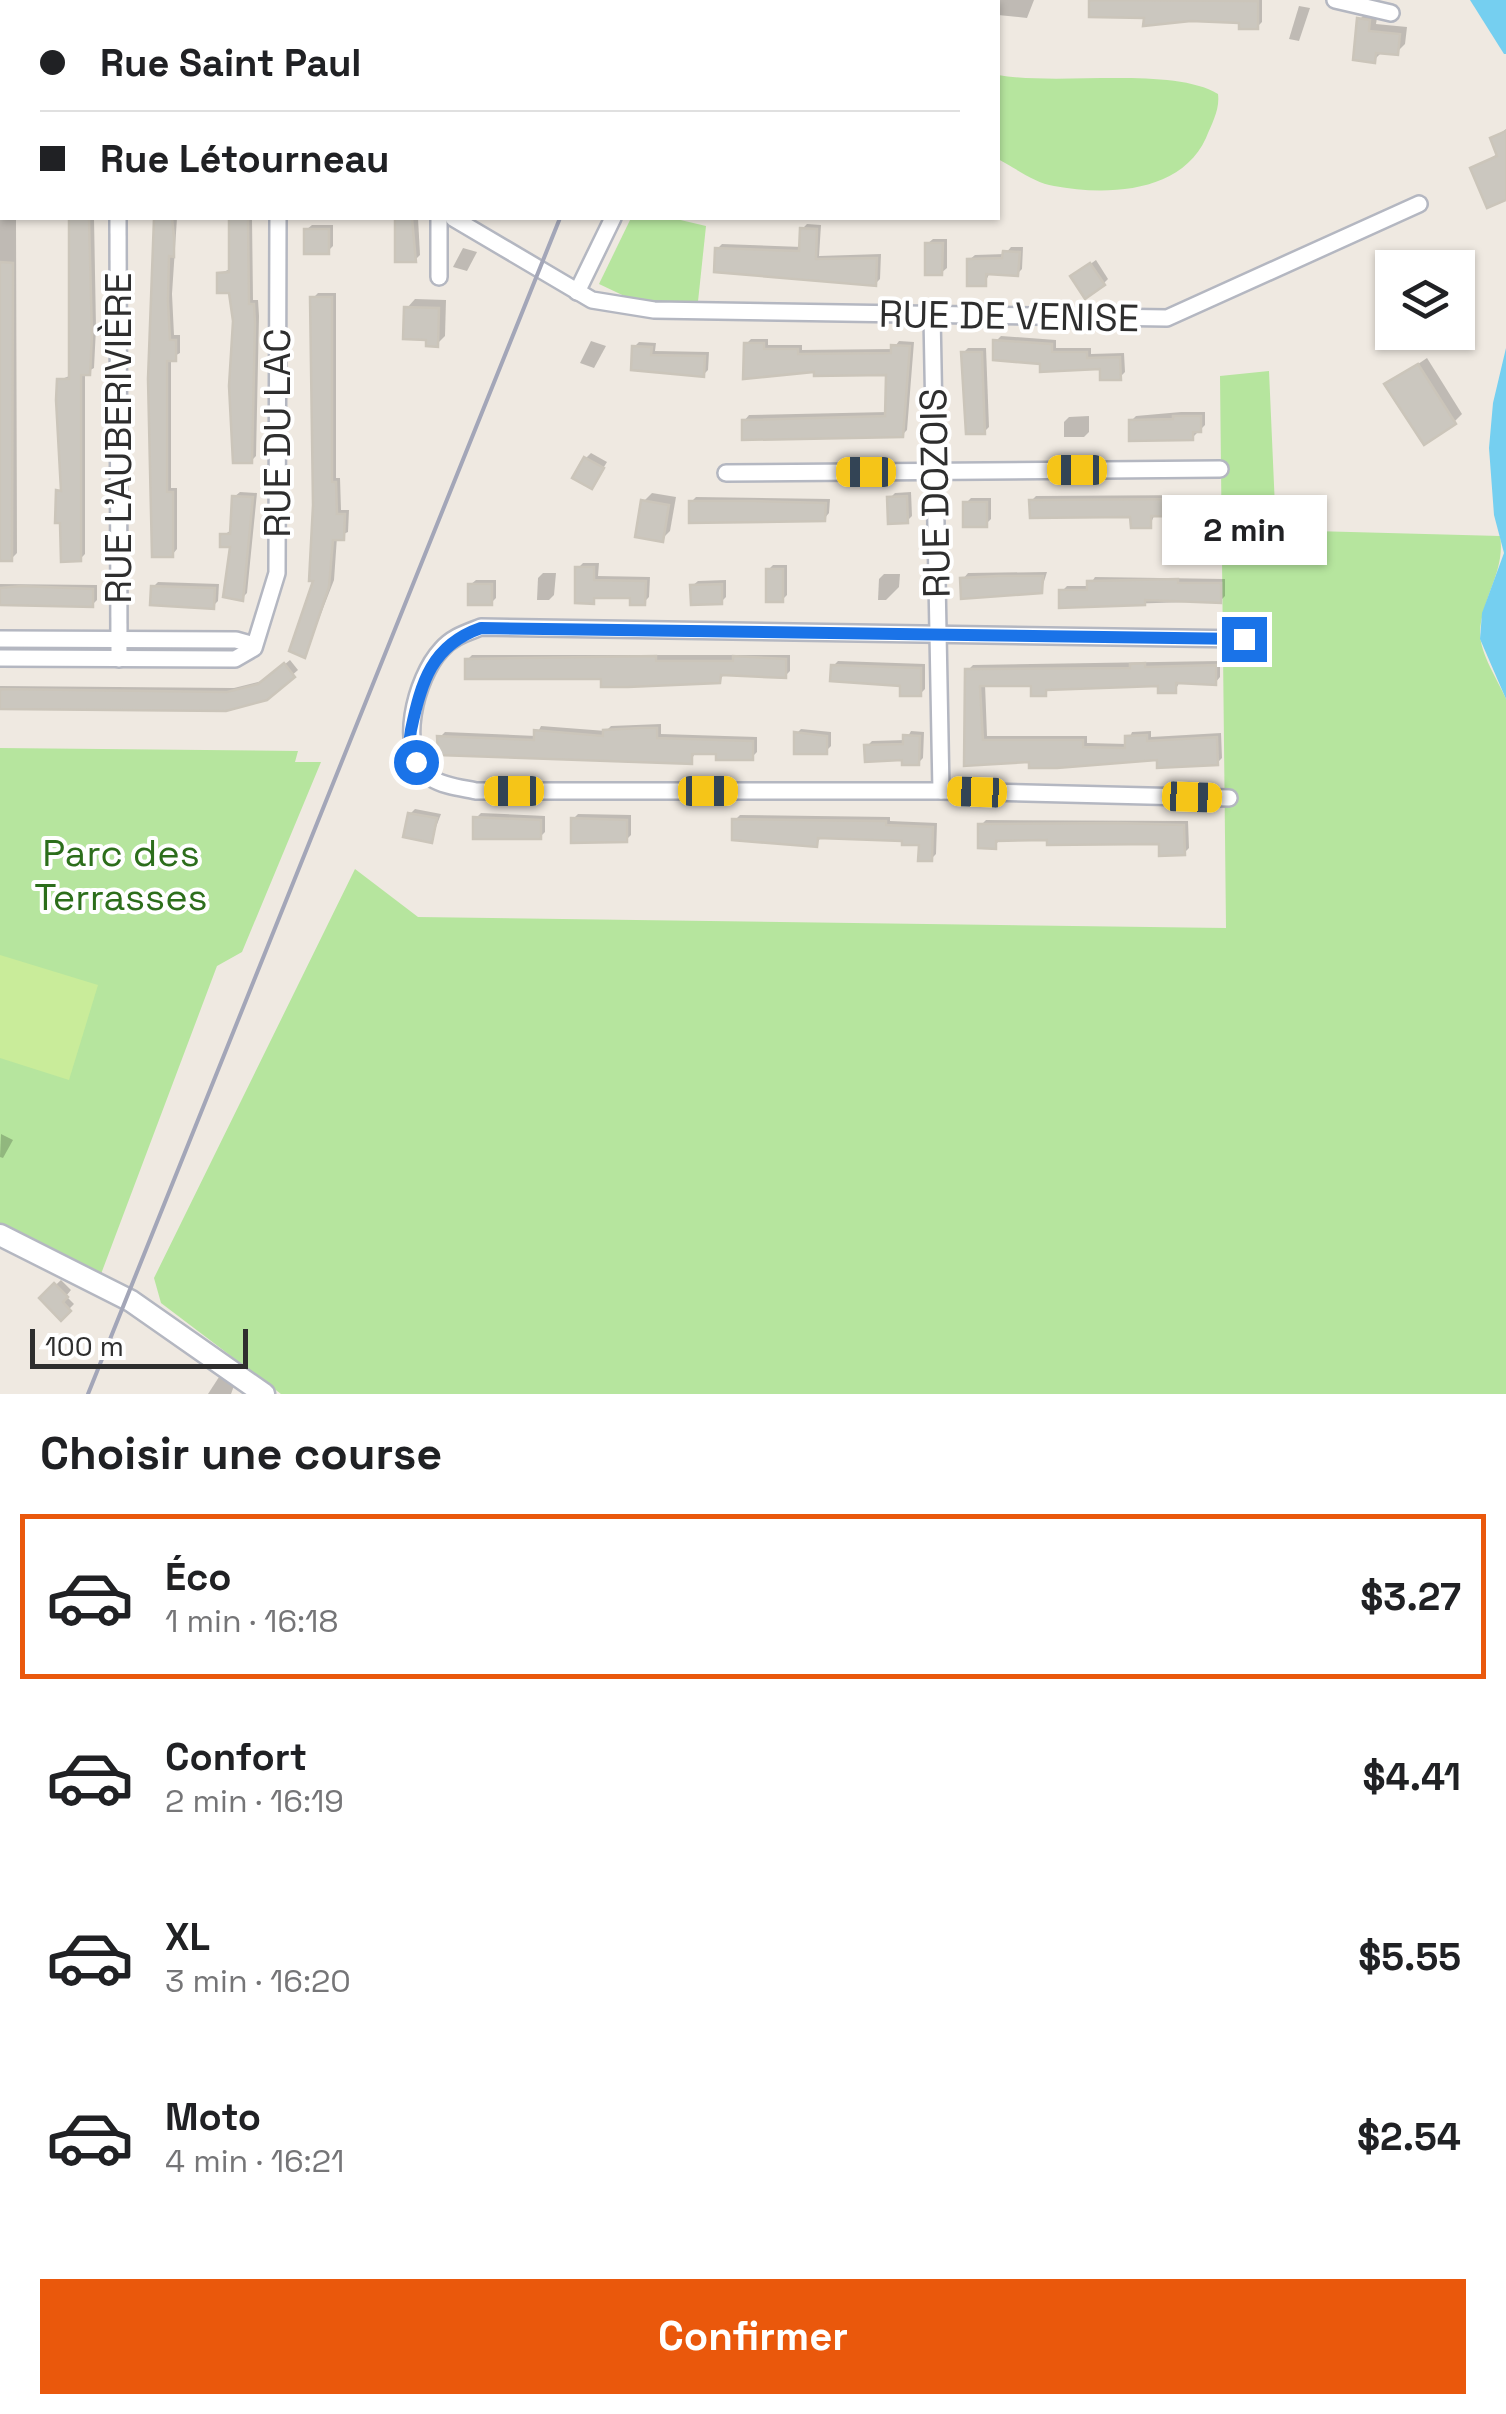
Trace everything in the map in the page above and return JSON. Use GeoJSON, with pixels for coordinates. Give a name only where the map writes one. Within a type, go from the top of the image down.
{"type":"FeatureCollection","features":[{"type":"Feature","properties":{"kind":"street"},"geometry":{"type":"LineString","coordinates":[[1335,0],[1391,14]]}},
{"type":"Feature","properties":{"kind":"street","name":"RUE DE VENISE"},"geometry":{"type":"LineString","coordinates":[[456,220],[577,292],[608,305],[654,310],[1167,318],[1419,204]]}},
{"type":"Feature","properties":{"kind":"street","name":"RUE L'AUBERIVIÈRE"},"geometry":{"type":"LineString","coordinates":[[118,220],[119,659]]}},
{"type":"Feature","properties":{"kind":"street","name":"RUE DU LAC"},"geometry":{"type":"LineString","coordinates":[[254,645],[277,573],[278,220]]}},
{"type":"Feature","properties":{"kind":"street"},"geometry":{"type":"LineString","coordinates":[[438,220],[440,277]]}},
{"type":"Feature","properties":{"kind":"street"},"geometry":{"type":"LineString","coordinates":[[577,292],[612,220]]}},
{"type":"Feature","properties":{"kind":"street","name":"RUE DOZOIS"},"geometry":{"type":"LineString","coordinates":[[932,315],[941,791]]}},
{"type":"Feature","properties":{"kind":"street"},"geometry":{"type":"LineString","coordinates":[[726,473],[1220,469]]}},
{"type":"Feature","properties":{"kind":"street"},"geometry":{"type":"LineString","coordinates":[[1228,798],[941,791],[476,791],[430,778],[416,762],[409,744],[416,705],[438,652],[458,636],[481,628],[1244,639]]}},
{"type":"Feature","properties":{"kind":"street"},"geometry":{"type":"LineString","coordinates":[[0,639],[236,640],[254,645],[248,655],[234,659],[0,658]]}},
{"type":"Feature","properties":{"kind":"street"},"geometry":{"type":"LineString","coordinates":[[0,1234],[130,1300],[264,1394]]}},
{"type":"Feature","properties":{"kind":"green space"},"geometry":{"type":"Polygon","coordinates":[[[1000,75],[1172,81],[1218,94],[1218,106],[1206,138],[1179,170],[1161,180],[1119,190],[1075,189],[1040,182],[1000,160],[1000,75]]]}},
{"type":"Feature","properties":{"kind":"green space"},"geometry":{"type":"Polygon","coordinates":[[[630,220],[680,220],[706,226],[697,311],[654,310],[599,284],[630,220]]]}},
{"type":"Feature","properties":{"kind":"green space"},"geometry":{"type":"Polygon","coordinates":[[[1269,371],[1276,530],[1500,536],[1500,561],[1480,633],[1486,658],[1506,699],[1506,1394],[281,1394],[161,1303],[154,1278],[355,869],[418,917],[1226,928],[1220,376],[1269,371]]]}},
{"type":"Feature","properties":{"kind":"green space","name":"Parc des Terrasses"},"geometry":{"type":"Polygon","coordinates":[[[0,748],[298,751],[295,762],[321,762],[242,952],[217,966],[101,1274],[0,1226],[0,748]]]}},
{"type":"Feature","properties":{"kind":"green space"},"geometry":{"type":"Polygon","coordinates":[[[0,955],[98,985],[69,1080],[0,1058],[0,955]]]}},
{"type":"Feature","properties":{"kind":"water"},"geometry":{"type":"Polygon","coordinates":[[[1470,0],[1506,0],[1506,54],[1504,54],[1470,0]]]}},
{"type":"Feature","properties":{"kind":"water"},"geometry":{"type":"Polygon","coordinates":[[[1506,348],[1506,699],[1480,639],[1482,613],[1504,553],[1494,515],[1489,448],[1493,403],[1506,348]]]}},
{"type":"Feature","properties":{"kind":"building"},"geometry":{"type":"Polygon","coordinates":[[[1089,0],[1258,1],[1258,29],[1239,29],[1239,23],[1191,21],[1143,26],[1144,18],[1089,17],[1089,0]]]}},
{"type":"Feature","properties":{"kind":"building"},"geometry":{"type":"Polygon","coordinates":[[[1357,18],[1370,20],[1369,31],[1400,34],[1398,55],[1376,53],[1375,63],[1353,60],[1357,18]]]}},
{"type":"Feature","properties":{"kind":"building"},"geometry":{"type":"Polygon","coordinates":[[[1506,131],[1506,200],[1487,208],[1470,168],[1497,156],[1490,138],[1506,131]]]}},
{"type":"Feature","properties":{"kind":"building"},"geometry":{"type":"Polygon","coordinates":[[[69,220],[89,220],[92,335],[90,375],[81,375],[81,561],[61,562],[60,523],[55,523],[56,490],[61,491],[56,400],[57,379],[69,379],[69,220]]]}},
{"type":"Feature","properties":{"kind":"building"},"geometry":{"type":"Polygon","coordinates":[[[154,220],[172,220],[174,257],[169,256],[168,301],[170,340],[176,340],[176,361],[167,361],[167,492],[173,492],[173,557],[152,557],[148,379],[154,220]]]}},
{"type":"Feature","properties":{"kind":"building"},"geometry":{"type":"Polygon","coordinates":[[[229,220],[248,220],[249,304],[254,304],[255,323],[252,463],[233,463],[229,386],[233,321],[229,293],[217,293],[217,273],[229,272],[229,220]]]}},
{"type":"Feature","properties":{"kind":"building"},"geometry":{"type":"Polygon","coordinates":[[[395,220],[412,220],[416,262],[395,262],[395,220]]]}},
{"type":"Feature","properties":{"kind":"building"},"geometry":{"type":"Polygon","coordinates":[[[800,228],[817,229],[816,259],[877,258],[876,286],[714,272],[715,248],[799,251],[800,228]]]}},
{"type":"Feature","properties":{"kind":"building"},"geometry":{"type":"Polygon","coordinates":[[[304,229],[329,229],[329,254],[304,254],[304,229]]]}},
{"type":"Feature","properties":{"kind":"building"},"geometry":{"type":"Polygon","coordinates":[[[925,243],[943,243],[942,275],[925,275],[925,243]]]}},
{"type":"Feature","properties":{"kind":"building"},"geometry":{"type":"Polygon","coordinates":[[[1003,251],[1020,252],[1018,276],[986,274],[986,286],[967,286],[967,259],[1002,258],[1003,251]]]}},
{"type":"Feature","properties":{"kind":"building"},"geometry":{"type":"Polygon","coordinates":[[[0,262],[13,263],[12,561],[0,561],[0,262]]]}},
{"type":"Feature","properties":{"kind":"building"},"geometry":{"type":"Polygon","coordinates":[[[1090,263],[1105,285],[1085,299],[1070,276],[1090,263]]]}},
{"type":"Feature","properties":{"kind":"building"},"geometry":{"type":"Polygon","coordinates":[[[310,297],[332,297],[332,482],[336,482],[337,514],[345,514],[344,540],[333,540],[329,587],[305,658],[289,651],[313,581],[309,581],[313,505],[310,297]]]}},
{"type":"Feature","properties":{"kind":"building"},"geometry":{"type":"Polygon","coordinates":[[[404,307],[439,308],[438,347],[426,346],[426,340],[403,339],[404,307]]]}},
{"type":"Feature","properties":{"kind":"building"},"geometry":{"type":"Polygon","coordinates":[[[993,340],[1052,344],[1052,352],[1087,352],[1087,358],[1120,357],[1121,380],[1100,380],[1100,369],[1040,372],[1040,364],[993,360],[993,340]]]}},
{"type":"Feature","properties":{"kind":"building"},"geometry":{"type":"Polygon","coordinates":[[[744,343],[764,343],[764,349],[798,349],[798,354],[891,353],[891,345],[910,346],[903,437],[742,440],[742,420],[885,416],[886,375],[814,376],[814,372],[743,379],[744,343]]]}},
{"type":"Feature","properties":{"kind":"building"},"geometry":{"type":"Polygon","coordinates":[[[632,346],[652,347],[651,355],[705,356],[704,377],[631,370],[632,346]]]}},
{"type":"Feature","properties":{"kind":"building"},"geometry":{"type":"Polygon","coordinates":[[[961,352],[982,352],[985,434],[966,434],[961,352]]]}},
{"type":"Feature","properties":{"kind":"building"},"geometry":{"type":"Polygon","coordinates":[[[1418,364],[1456,424],[1424,445],[1384,384],[1418,364]]]}},
{"type":"Feature","properties":{"kind":"building"},"geometry":{"type":"Polygon","coordinates":[[[1201,416],[1201,432],[1193,432],[1193,440],[1129,441],[1129,420],[1201,416]]]}},
{"type":"Feature","properties":{"kind":"building"},"geometry":{"type":"Polygon","coordinates":[[[584,457],[604,468],[592,489],[572,478],[584,457]]]}},
{"type":"Feature","properties":{"kind":"building"},"geometry":{"type":"Polygon","coordinates":[[[232,496],[253,497],[243,601],[223,597],[230,547],[220,547],[220,534],[230,534],[232,496]]]}},
{"type":"Feature","properties":{"kind":"building"},"geometry":{"type":"Polygon","coordinates":[[[907,496],[908,523],[888,524],[887,497],[907,496]]]}},
{"type":"Feature","properties":{"kind":"building"},"geometry":{"type":"Polygon","coordinates":[[[1193,499],[1193,517],[1151,516],[1151,528],[1131,528],[1130,517],[1030,518],[1029,500],[1193,499]]]}},
{"type":"Feature","properties":{"kind":"building"},"geometry":{"type":"Polygon","coordinates":[[[641,500],[669,505],[663,542],[635,537],[641,500]]]}},
{"type":"Feature","properties":{"kind":"building"},"geometry":{"type":"Polygon","coordinates":[[[689,501],[826,503],[825,521],[689,523],[689,501]]]}},
{"type":"Feature","properties":{"kind":"building"},"geometry":{"type":"Polygon","coordinates":[[[963,502],[987,502],[987,527],[963,527],[963,502]]]}},
{"type":"Feature","properties":{"kind":"building"},"geometry":{"type":"Polygon","coordinates":[[[575,567],[594,567],[594,580],[646,581],[645,605],[630,605],[630,598],[594,598],[594,604],[575,603],[575,567]]]}},
{"type":"Feature","properties":{"kind":"building"},"geometry":{"type":"Polygon","coordinates":[[[766,569],[783,569],[783,602],[766,602],[766,569]]]}},
{"type":"Feature","properties":{"kind":"building"},"geometry":{"type":"Polygon","coordinates":[[[1043,576],[1042,593],[961,599],[960,578],[1043,576]]]}},
{"type":"Feature","properties":{"kind":"building"},"geometry":{"type":"Polygon","coordinates":[[[1178,579],[1178,583],[1221,583],[1221,603],[1145,600],[1145,605],[1059,608],[1059,590],[1087,590],[1087,581],[1178,579]]]}},
{"type":"Feature","properties":{"kind":"building"},"geometry":{"type":"Polygon","coordinates":[[[468,584],[492,584],[492,605],[468,605],[468,584]]]}},
{"type":"Feature","properties":{"kind":"building"},"geometry":{"type":"Polygon","coordinates":[[[722,584],[722,604],[691,605],[690,585],[722,584]]]}},
{"type":"Feature","properties":{"kind":"building"},"geometry":{"type":"Polygon","coordinates":[[[151,586],[215,588],[214,609],[150,605],[151,586]]]}},
{"type":"Feature","properties":{"kind":"building"},"geometry":{"type":"Polygon","coordinates":[[[0,588],[93,589],[93,607],[0,605],[0,588]]]}},
{"type":"Feature","properties":{"kind":"building"},"geometry":{"type":"Polygon","coordinates":[[[656,656],[656,661],[733,661],[733,656],[786,659],[786,678],[721,675],[720,683],[628,687],[601,687],[601,679],[465,679],[465,659],[656,656]]]}},
{"type":"Feature","properties":{"kind":"building"},"geometry":{"type":"Polygon","coordinates":[[[284,663],[295,677],[267,700],[226,711],[0,709],[0,689],[227,692],[258,684],[284,663]]]}},
{"type":"Feature","properties":{"kind":"building"},"geometry":{"type":"Polygon","coordinates":[[[1145,663],[1145,667],[1216,665],[1216,685],[1176,683],[1176,693],[1158,693],[1158,686],[1046,690],[1046,696],[1031,696],[1031,686],[980,686],[983,740],[1083,740],[1083,747],[1125,748],[1125,736],[1147,735],[1147,741],[1217,737],[1218,765],[1157,768],[1157,760],[1057,768],[1029,768],[1029,762],[964,766],[965,669],[1130,668],[1130,664],[1145,663]]]}},
{"type":"Feature","properties":{"kind":"building"},"geometry":{"type":"Polygon","coordinates":[[[831,665],[921,668],[921,696],[900,696],[900,686],[830,681],[831,665]]]}},
{"type":"Feature","properties":{"kind":"building"},"geometry":{"type":"Polygon","coordinates":[[[657,728],[657,738],[753,741],[753,760],[716,760],[716,754],[692,754],[692,764],[438,755],[437,736],[534,740],[534,730],[603,736],[603,730],[657,728]]]}},
{"type":"Feature","properties":{"kind":"building"},"geometry":{"type":"Polygon","coordinates":[[[794,732],[827,736],[827,754],[794,754],[794,732]]]}},
{"type":"Feature","properties":{"kind":"building"},"geometry":{"type":"Polygon","coordinates":[[[903,735],[920,736],[919,765],[902,765],[902,760],[865,762],[864,745],[903,744],[903,735]]]}},
{"type":"Feature","properties":{"kind":"building"},"geometry":{"type":"Polygon","coordinates":[[[408,813],[437,818],[432,843],[403,837],[408,813]]]}},
{"type":"Feature","properties":{"kind":"building"},"geometry":{"type":"Polygon","coordinates":[[[473,817],[541,820],[541,839],[473,839],[473,817]]]}},
{"type":"Feature","properties":{"kind":"building"},"geometry":{"type":"Polygon","coordinates":[[[571,818],[627,820],[627,842],[571,843],[571,818]]]}},
{"type":"Feature","properties":{"kind":"building"},"geometry":{"type":"Polygon","coordinates":[[[732,819],[886,821],[886,825],[933,827],[932,861],[918,861],[919,845],[902,845],[902,841],[818,838],[817,847],[732,840],[732,819]]]}},
{"type":"Feature","properties":{"kind":"building"},"geometry":{"type":"Polygon","coordinates":[[[978,824],[1184,825],[1185,855],[1159,856],[1159,844],[1047,845],[1047,840],[996,841],[996,849],[978,848],[978,824]]]}},
{"type":"Feature","properties":{"kind":"building"},"geometry":{"type":"Polygon","coordinates":[[[54,1283],[68,1297],[63,1302],[71,1311],[61,1321],[39,1298],[54,1283]]]}},
{"type":"Feature","properties":{"kind":"railway"},"geometry":{"type":"LineString","coordinates":[[88,1394],[559,220]]}},
{"type":"Feature","properties":{"kind":"route"},"geometry":{"type":"LineString","coordinates":[[416,762],[409,744],[411,730],[416,705],[438,652],[458,636],[481,628],[1244,639]]}}]}
